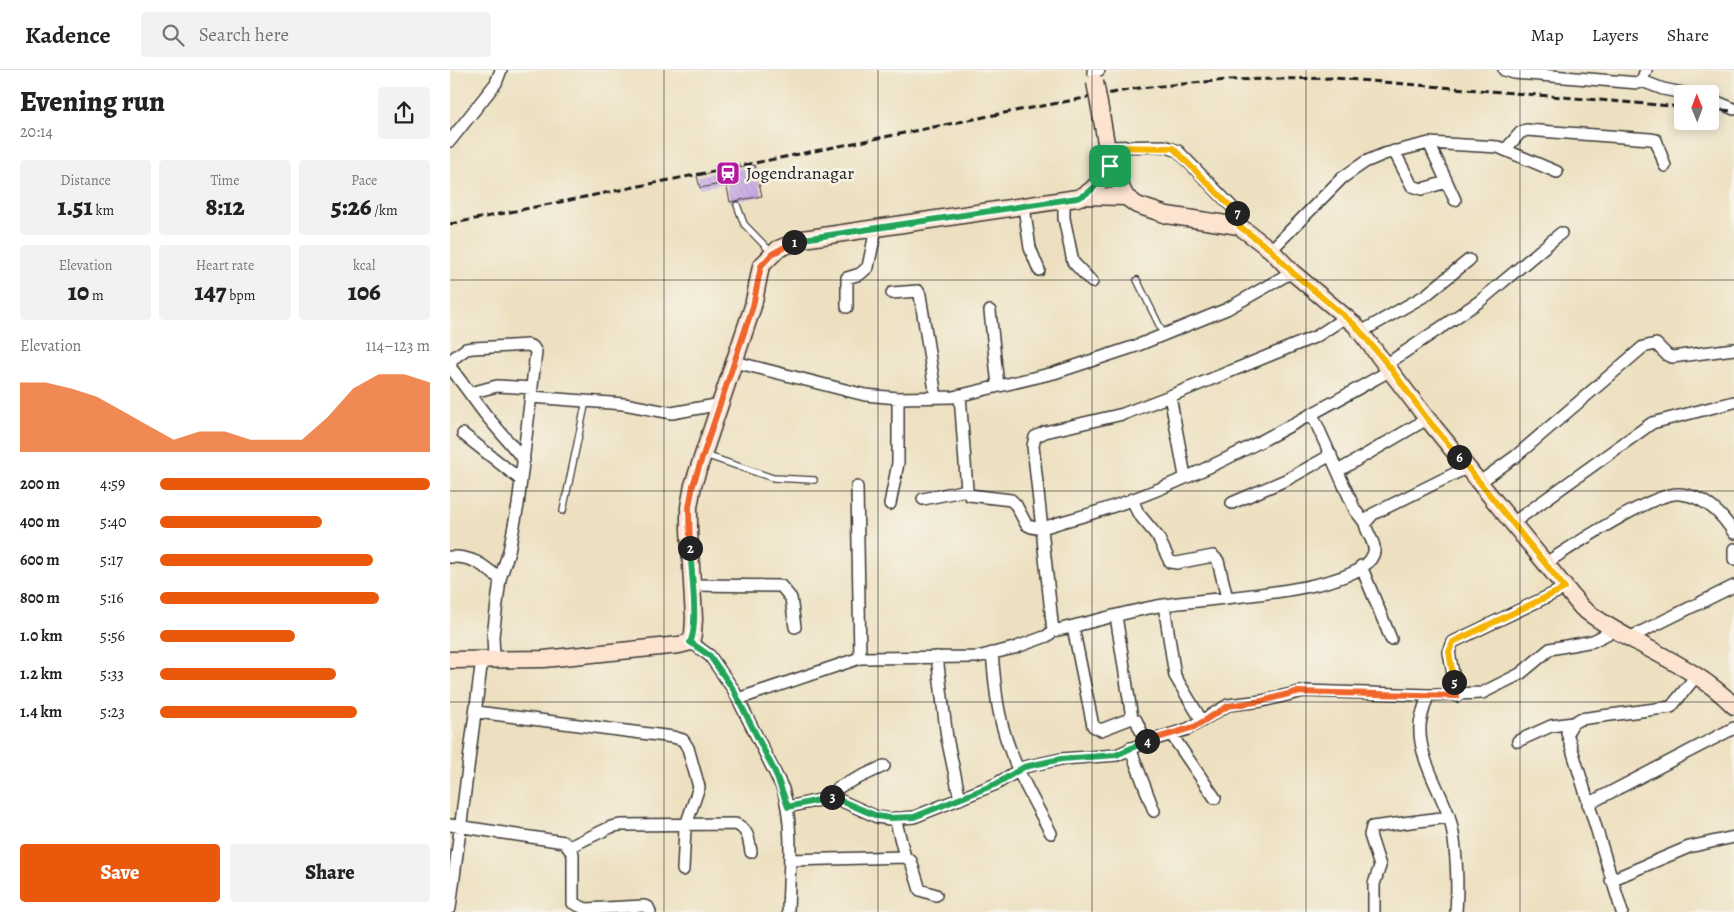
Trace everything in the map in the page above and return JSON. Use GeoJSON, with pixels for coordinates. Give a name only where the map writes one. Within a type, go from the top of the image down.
{"type":"FeatureCollection","features":[{"type":"Feature","properties":{"kind":"street"},"geometry":{"type":"LineString","coordinates":[[450,141],[496,83],[501,70]]}},
{"type":"Feature","properties":{"kind":"street"},"geometry":{"type":"LineString","coordinates":[[1504,70],[1514,73],[1608,75],[1638,83],[1644,75],[1663,90],[1674,92]]}},
{"type":"Feature","properties":{"kind":"street"},"geometry":{"type":"LineString","coordinates":[[1095,73],[1110,166],[1126,197],[1137,205],[1167,215],[1239,226],[1271,250],[1292,272],[1361,332],[1427,419],[1514,522],[1544,564],[1582,608],[1622,634],[1697,675],[1709,683],[1734,706]]}},
{"type":"Feature","properties":{"kind":"street"},"geometry":{"type":"LineString","coordinates":[[1719,103],[1734,109]]}},
{"type":"Feature","properties":{"kind":"street"},"geometry":{"type":"LineString","coordinates":[[1506,149],[1520,133],[1526,130],[1650,139],[1656,140],[1659,144],[1665,166]]}},
{"type":"Feature","properties":{"kind":"street"},"geometry":{"type":"LineString","coordinates":[[1271,250],[1348,173],[1365,162],[1394,151],[1429,143],[1447,142],[1506,149],[1557,172]]}},
{"type":"Feature","properties":{"kind":"street"},"geometry":{"type":"LineString","coordinates":[[1429,143],[1455,200]]}},
{"type":"Feature","properties":{"kind":"street"},"geometry":{"type":"LineString","coordinates":[[1107,147],[1164,146],[1178,151],[1236,211],[1239,226]]}},
{"type":"Feature","properties":{"kind":"street"},"geometry":{"type":"LineString","coordinates":[[1394,151],[1412,186],[1422,189],[1447,182]]}},
{"type":"Feature","properties":{"kind":"street"},"geometry":{"type":"LineString","coordinates":[[1084,196],[1100,182],[1110,166]]}},
{"type":"Feature","properties":{"kind":"street"},"geometry":{"type":"LineString","coordinates":[[450,660],[544,659],[690,642],[694,634],[689,507],[693,485],[753,306],[759,272],[763,262],[772,254],[803,239],[876,230],[1084,196],[1126,197]]}},
{"type":"Feature","properties":{"kind":"street"},"geometry":{"type":"LineString","coordinates":[[1064,200],[1064,218],[1073,262],[1092,282]]}},
{"type":"Feature","properties":{"kind":"street"},"geometry":{"type":"LineString","coordinates":[[1024,207],[1030,248],[1039,270]]}},
{"type":"Feature","properties":{"kind":"street"},"geometry":{"type":"LineString","coordinates":[[848,307],[847,278],[860,274],[868,267],[876,230]]}},
{"type":"Feature","properties":{"kind":"street"},"geometry":{"type":"LineString","coordinates":[[960,395],[967,490],[973,496],[1012,500],[1026,524],[1036,528],[1085,516],[1132,499],[1185,476],[1312,414],[1389,367],[1480,301],[1561,233]]}},
{"type":"Feature","properties":{"kind":"street"},"geometry":{"type":"LineString","coordinates":[[1361,332],[1426,295],[1469,260]]}},
{"type":"Feature","properties":{"kind":"street"},"geometry":{"type":"LineString","coordinates":[[735,362],[865,395],[898,398],[960,395],[1054,372],[1136,346],[1227,309],[1292,272]]}},
{"type":"Feature","properties":{"kind":"street"},"geometry":{"type":"LineString","coordinates":[[892,293],[914,290],[920,294],[936,397]]}},
{"type":"Feature","properties":{"kind":"street"},"geometry":{"type":"LineString","coordinates":[[990,312],[998,386]]}},
{"type":"Feature","properties":{"kind":"street"},"geometry":{"type":"LineString","coordinates":[[1053,632],[1033,446],[1035,437],[1045,432],[1123,414],[1170,396],[1317,336],[1346,317]]}},
{"type":"Feature","properties":{"kind":"street"},"geometry":{"type":"LineString","coordinates":[[1480,482],[1516,456],[1643,347],[1656,344],[1667,355],[1672,357],[1734,349]]}},
{"type":"Feature","properties":{"kind":"street"},"geometry":{"type":"LineString","coordinates":[[450,908],[455,825],[493,636],[500,579],[510,551],[524,460],[536,352],[533,347],[528,345],[473,348],[454,358],[450,364],[524,460]]}},
{"type":"Feature","properties":{"kind":"street"},"geometry":{"type":"LineString","coordinates":[[470,392],[497,386],[586,401],[624,404],[672,413],[721,404]]}},
{"type":"Feature","properties":{"kind":"street"},"geometry":{"type":"LineString","coordinates":[[1170,396],[1185,476]]}},
{"type":"Feature","properties":{"kind":"street"},"geometry":{"type":"LineString","coordinates":[[890,504],[898,463],[898,398]]}},
{"type":"Feature","properties":{"kind":"street"},"geometry":{"type":"LineString","coordinates":[[1514,522],[1652,423],[1734,402]]}},
{"type":"Feature","properties":{"kind":"street"},"geometry":{"type":"LineString","coordinates":[[738,699],[860,658],[964,658],[992,653],[1047,636],[1053,632],[1164,605],[1314,587],[1346,575],[1368,562],[1374,550],[1365,523],[1355,510],[1312,414]]}},
{"type":"Feature","properties":{"kind":"street"},"geometry":{"type":"LineString","coordinates":[[1338,471],[1427,419]]}},
{"type":"Feature","properties":{"kind":"street"},"geometry":{"type":"LineString","coordinates":[[463,434],[521,480]]}},
{"type":"Feature","properties":{"kind":"street"},"geometry":{"type":"LineString","coordinates":[[1232,502],[1288,479],[1331,455]]}},
{"type":"Feature","properties":{"kind":"street"},"geometry":{"type":"LineString","coordinates":[[1365,523],[1372,514],[1468,467]]}},
{"type":"Feature","properties":{"kind":"street"},"geometry":{"type":"LineString","coordinates":[[858,487],[860,658]]}},
{"type":"Feature","properties":{"kind":"street"},"geometry":{"type":"LineString","coordinates":[[923,499],[967,490]]}},
{"type":"Feature","properties":{"kind":"street"},"geometry":{"type":"LineString","coordinates":[[1544,564],[1646,504],[1674,494],[1692,496],[1717,510],[1734,533]]}},
{"type":"Feature","properties":{"kind":"street"},"geometry":{"type":"LineString","coordinates":[[1132,499],[1138,513],[1158,537],[1170,562],[1213,556],[1218,562],[1227,598]]}},
{"type":"Feature","properties":{"kind":"street"},"geometry":{"type":"LineString","coordinates":[[1734,549],[1732,552],[1734,559]]}},
{"type":"Feature","properties":{"kind":"street"},"geometry":{"type":"LineString","coordinates":[[450,550],[455,557],[480,562],[500,579]]}},
{"type":"Feature","properties":{"kind":"street"},"geometry":{"type":"LineString","coordinates":[[1361,566],[1391,638]]}},
{"type":"Feature","properties":{"kind":"street"},"geometry":{"type":"LineString","coordinates":[[693,585],[781,586],[791,598],[795,627]]}},
{"type":"Feature","properties":{"kind":"street"},"geometry":{"type":"LineString","coordinates":[[832,797],[877,816],[895,818],[920,815],[996,784],[1017,770],[1061,759],[1109,756],[1188,729],[1228,706],[1262,701],[1304,691],[1457,696],[1490,691],[1520,674],[1550,649],[1622,634],[1734,586]]}},
{"type":"Feature","properties":{"kind":"street"},"geometry":{"type":"LineString","coordinates":[[1457,696],[1449,652],[1453,642],[1565,588]]}},
{"type":"Feature","properties":{"kind":"street"},"geometry":{"type":"LineString","coordinates":[[1164,605],[1175,676],[1202,721]]}},
{"type":"Feature","properties":{"kind":"street"},"geometry":{"type":"LineString","coordinates":[[1116,616],[1132,718],[1136,720],[1146,742]]}},
{"type":"Feature","properties":{"kind":"street"},"geometry":{"type":"LineString","coordinates":[[1073,627],[1093,726],[1101,730],[1132,718]]}},
{"type":"Feature","properties":{"kind":"street"},"geometry":{"type":"LineString","coordinates":[[690,642],[710,656],[738,699],[775,772],[788,807],[790,860],[788,912]]}},
{"type":"Feature","properties":{"kind":"street"},"geometry":{"type":"LineString","coordinates":[[992,653],[998,711],[1017,770],[1051,832]]}},
{"type":"Feature","properties":{"kind":"street"},"geometry":{"type":"LineString","coordinates":[[937,657],[947,738],[960,799]]}},
{"type":"Feature","properties":{"kind":"street"},"geometry":{"type":"LineString","coordinates":[[1518,741],[1551,726],[1573,723],[1588,717],[1671,707],[1697,675]]}},
{"type":"Feature","properties":{"kind":"street"},"geometry":{"type":"LineString","coordinates":[[1428,696],[1420,731],[1426,759],[1449,817],[1458,881],[1456,912]]}},
{"type":"Feature","properties":{"kind":"street"},"geometry":{"type":"LineString","coordinates":[[477,712],[673,737],[683,740],[688,748],[699,787],[683,835],[683,870]]}},
{"type":"Feature","properties":{"kind":"street"},"geometry":{"type":"LineString","coordinates":[[1573,723],[1569,728],[1567,739],[1622,912]]}},
{"type":"Feature","properties":{"kind":"street"},"geometry":{"type":"LineString","coordinates":[[1588,804],[1734,728]]}},
{"type":"Feature","properties":{"kind":"street"},"geometry":{"type":"LineString","coordinates":[[1171,734],[1215,798]]}},
{"type":"Feature","properties":{"kind":"street"},"geometry":{"type":"LineString","coordinates":[[1130,748],[1154,811]]}},
{"type":"Feature","properties":{"kind":"street"},"geometry":{"type":"LineString","coordinates":[[788,807],[832,797],[843,785],[884,766]]}},
{"type":"Feature","properties":{"kind":"street"},"geometry":{"type":"LineString","coordinates":[[1374,912],[1374,884],[1380,866],[1370,835],[1372,827],[1449,817]]}},
{"type":"Feature","properties":{"kind":"street"},"geometry":{"type":"LineString","coordinates":[[895,818],[905,857]]}},
{"type":"Feature","properties":{"kind":"street"},"geometry":{"type":"LineString","coordinates":[[569,847],[611,827],[686,824],[741,826],[748,837],[751,852]]}},
{"type":"Feature","properties":{"kind":"street"},"geometry":{"type":"LineString","coordinates":[[455,825],[556,839],[564,842],[573,854],[573,903],[586,909],[644,906],[648,907],[650,912]]}},
{"type":"Feature","properties":{"kind":"street"},"geometry":{"type":"LineString","coordinates":[[1611,880],[1689,847],[1734,837]]}},
{"type":"Feature","properties":{"kind":"street"},"geometry":{"type":"LineString","coordinates":[[790,860],[905,857],[911,861],[920,890],[936,895]]}},
{"type":"Feature","properties":{"kind":"lane"},"geometry":{"type":"LineString","coordinates":[[737,205],[744,224],[772,254]]}},
{"type":"Feature","properties":{"kind":"lane"},"geometry":{"type":"LineString","coordinates":[[1137,280],[1164,335]]}},
{"type":"Feature","properties":{"kind":"lane"},"geometry":{"type":"LineString","coordinates":[[564,511],[586,401]]}},
{"type":"Feature","properties":{"kind":"lane"},"geometry":{"type":"LineString","coordinates":[[703,455],[773,478],[814,480]]}},
{"type":"Feature","properties":{"kind":"building"},"geometry":{"type":"Polygon","coordinates":[[[755,165],[762,196],[730,202],[726,183],[700,188],[697,176],[755,165]]]}},
{"type":"Feature","properties":{"kind":"railway"},"geometry":{"type":"LineString","coordinates":[[450,224],[1004,113],[1139,88],[1226,80],[1334,78],[1674,106]]}},
{"type":"Feature","properties":{"kind":"railway"},"geometry":{"type":"LineString","coordinates":[[1719,110],[1734,111]]}},
{"type":"Feature","properties":{"kind":"place","name":"Jogendranagar"},"geometry":{"type":"Point","coordinates":[728,173]}},
{"type":"Feature","properties":{"kind":"route"},"geometry":{"type":"LineString","coordinates":[[1164,146],[1178,151],[1236,211],[1239,218],[1239,226],[1271,250],[1292,272],[1355,325],[1392,370],[1425,416],[1514,522],[1544,564],[1565,588],[1453,642],[1449,652],[1457,696],[1304,691],[1262,701],[1235,704],[1218,710],[1194,727],[1146,742],[1116,755],[1061,759],[1024,767],[996,784],[914,817],[883,818],[832,797],[788,807],[783,789],[733,689],[710,656],[690,642],[694,634],[689,530],[689,507],[693,485],[753,306],[759,272],[763,262],[778,249],[803,239],[876,230],[1077,198],[1089,193],[1100,182],[1110,166],[1107,147],[1164,146]]}}]}
